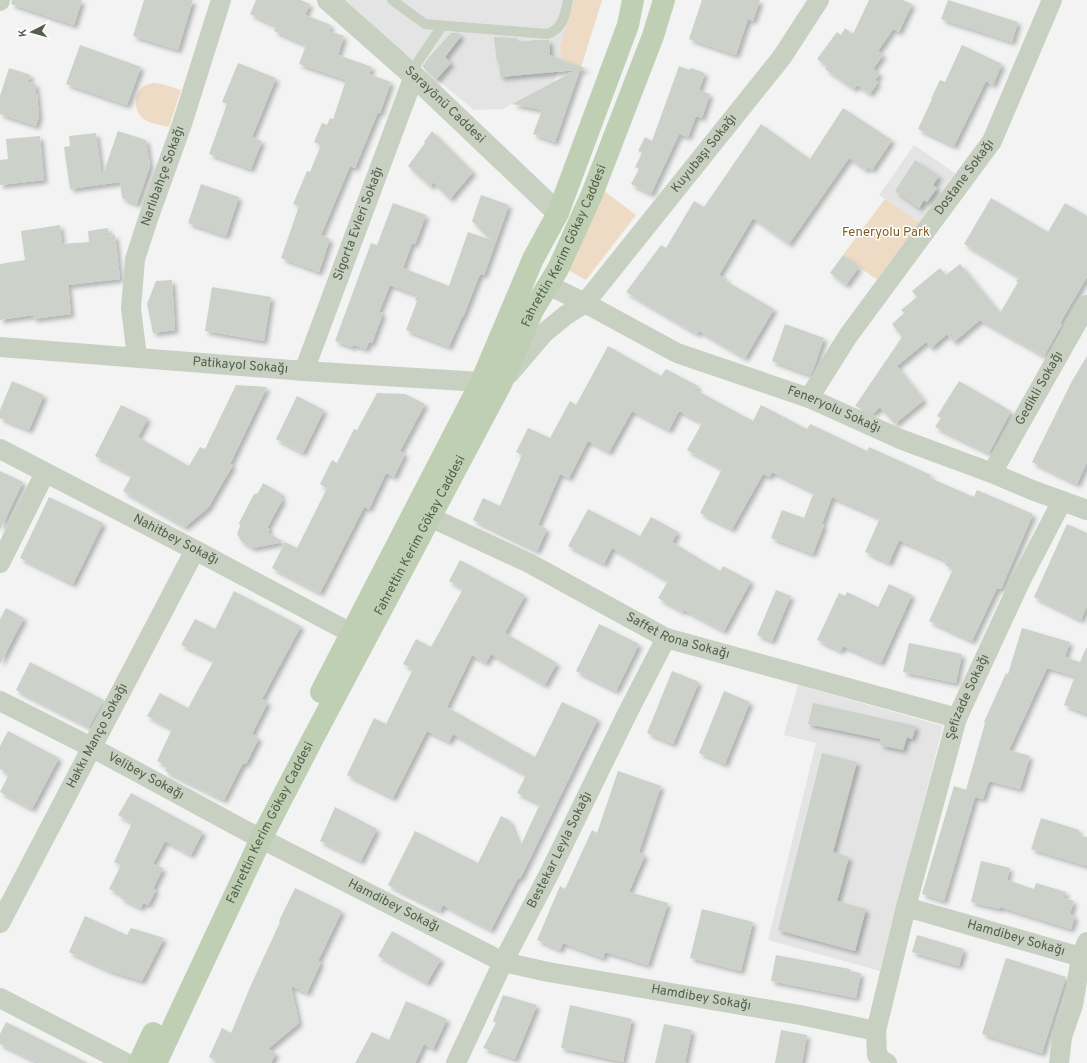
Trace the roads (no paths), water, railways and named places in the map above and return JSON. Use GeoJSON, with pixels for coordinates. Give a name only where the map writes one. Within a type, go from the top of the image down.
{"type":"FeatureCollection","features":[{"type":"Feature","properties":{"kind":"main road","name":"Fahrettin Kerim Gökay Caddesi"},"geometry":{"type":"LineString","coordinates":[[492,382],[517,296],[533,258],[558,213],[628,25],[633,0]]}},
{"type":"Feature","properties":{"kind":"main road","name":"Fahrettin Kerim Gökay Caddesi"},"geometry":{"type":"LineString","coordinates":[[139,1063],[255,836],[310,744],[423,514],[492,382],[558,269],[592,194],[653,36],[664,0]]}},
{"type":"Feature","properties":{"kind":"main road"},"geometry":{"type":"LineString","coordinates":[[517,296],[548,285]]}},
{"type":"Feature","properties":{"kind":"main road","name":"Fahrettin Kerim Gökay Caddesi"},"geometry":{"type":"LineString","coordinates":[[156,1063],[255,836],[351,633],[423,514]]}},
{"type":"Feature","properties":{"kind":"street","name":"Narlıbahçe Sokağı"},"geometry":{"type":"LineString","coordinates":[[137,357],[131,308],[135,259],[148,216],[182,124],[221,0]]}},
{"type":"Feature","properties":{"kind":"street","name":"Sarayönü Caddesi"},"geometry":{"type":"LineString","coordinates":[[328,0],[414,76],[558,213]]}},
{"type":"Feature","properties":{"kind":"street","name":"Kuyubaşı Sokağı"},"geometry":{"type":"LineString","coordinates":[[492,382],[566,315],[585,303],[782,56],[819,0]]}},
{"type":"Feature","properties":{"kind":"street","name":"Dostane Sokağı"},"geometry":{"type":"LineString","coordinates":[[809,398],[848,336],[992,141],[1052,0]]}},
{"type":"Feature","properties":{"kind":"street","name":"Sigorta Evleri Sokağı"},"geometry":{"type":"LineString","coordinates":[[304,371],[414,76]]}},
{"type":"Feature","properties":{"kind":"street","name":"Feneryolu Sokağı"},"geometry":{"type":"LineString","coordinates":[[548,285],[585,303],[677,353],[809,398],[900,439],[1087,510]]}},
{"type":"Feature","properties":{"kind":"street","name":"Gedikli Sokağı"},"geometry":{"type":"LineString","coordinates":[[992,473],[1087,305]]}},
{"type":"Feature","properties":{"kind":"street","name":"Patikayol Sokağı"},"geometry":{"type":"LineString","coordinates":[[0,347],[304,371],[492,382]]}},
{"type":"Feature","properties":{"kind":"street","name":"Nahitbey Sokağı"},"geometry":{"type":"LineString","coordinates":[[0,449],[351,633]]}},
{"type":"Feature","properties":{"kind":"street"},"geometry":{"type":"LineString","coordinates":[[0,563],[45,473]]}},
{"type":"Feature","properties":{"kind":"street","name":"Şefizade Sokağı"},"geometry":{"type":"LineString","coordinates":[[906,907],[957,718],[1021,580],[1062,501]]}},
{"type":"Feature","properties":{"kind":"street","name":"Saffet Rona Sokağı"},"geometry":{"type":"LineString","coordinates":[[423,514],[529,563],[647,626],[666,638],[957,718]]}},
{"type":"Feature","properties":{"kind":"street","name":"Hakkı Manço Sokağı"},"geometry":{"type":"LineString","coordinates":[[0,923],[93,748],[195,550]]}},
{"type":"Feature","properties":{"kind":"street","name":"Bestekar Leyla Sokağı"},"geometry":{"type":"LineString","coordinates":[[456,1063],[503,962],[549,874],[666,638]]}},
{"type":"Feature","properties":{"kind":"street","name":"Velibey Sokağı"},"geometry":{"type":"LineString","coordinates":[[0,701],[93,748],[255,836]]}},
{"type":"Feature","properties":{"kind":"street","name":"Hamdibey Sokağı"},"geometry":{"type":"LineString","coordinates":[[255,836],[503,962],[548,972],[800,1015],[876,1030]]}},
{"type":"Feature","properties":{"kind":"street"},"geometry":{"type":"LineString","coordinates":[[887,1063],[877,1055],[876,1030],[906,907]]}},
{"type":"Feature","properties":{"kind":"street","name":"Hamdibey Sokağı"},"geometry":{"type":"LineString","coordinates":[[906,907],[1084,950]]}},
{"type":"Feature","properties":{"kind":"street"},"geometry":{"type":"LineString","coordinates":[[1059,1063],[1062,1037],[1080,1006],[1084,950]]}},
{"type":"Feature","properties":{"kind":"street"},"geometry":{"type":"LineString","coordinates":[[0,998],[126,1063]]}},
{"type":"Feature","properties":{"kind":"lane"},"geometry":{"type":"LineString","coordinates":[[392,0],[425,24],[547,34],[555,32],[562,23],[568,0]]}},
{"type":"Feature","properties":{"kind":"lane"},"geometry":{"type":"LineString","coordinates":[[414,76],[416,63],[442,26]]}},
{"type":"Feature","properties":{"kind":"park label","name":"Feneryolu Park"},"geometry":{"type":"Point","coordinates":[886,233]}}]}
